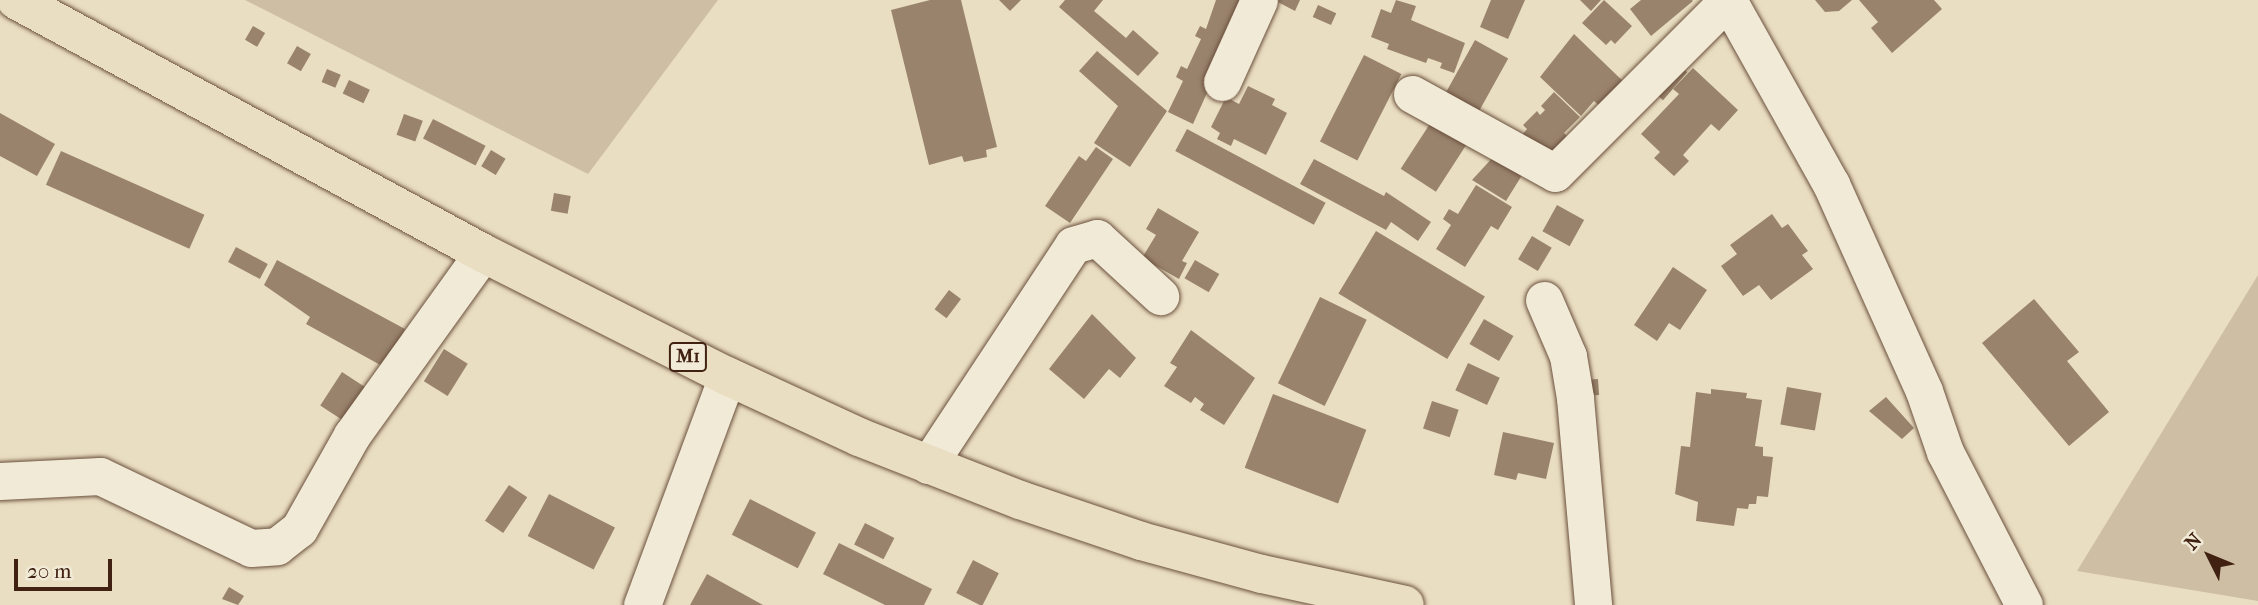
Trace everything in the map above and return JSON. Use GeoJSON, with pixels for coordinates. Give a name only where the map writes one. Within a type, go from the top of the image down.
{"type":"FeatureCollection","features":[{"type":"Feature","properties":{"kind":"highway","name":"M1"},"geometry":{"type":"LineString","coordinates":[[16,0],[483,253],[727,376],[928,466],[1141,541],[1262,574],[1405,605]]}},
{"type":"Feature","properties":{"kind":"street"},"geometry":{"type":"LineString","coordinates":[[1222,82],[1259,0]]}},
{"type":"Feature","properties":{"kind":"street"},"geometry":{"type":"LineString","coordinates":[[1412,94],[1555,173],[1728,0],[1832,184],[1923,391],[1945,452],[2024,605]]}},
{"type":"Feature","properties":{"kind":"street"},"geometry":{"type":"LineString","coordinates":[[928,466],[1073,245],[1097,238],[1160,296]]}},
{"type":"Feature","properties":{"kind":"street"},"geometry":{"type":"LineString","coordinates":[[0,481],[100,477],[251,548],[276,546],[299,529],[352,435],[483,253]]}},
{"type":"Feature","properties":{"kind":"street"},"geometry":{"type":"LineString","coordinates":[[1544,300],[1568,356],[1575,398],[1593,605]]}},
{"type":"Feature","properties":{"kind":"street"},"geometry":{"type":"LineString","coordinates":[[642,605],[727,376]]}},
{"type":"Feature","properties":{"kind":"shaded area"},"geometry":{"type":"Polygon","coordinates":[[[245,0],[718,0],[588,174],[245,0]]]}},
{"type":"Feature","properties":{"kind":"shaded area"},"geometry":{"type":"Polygon","coordinates":[[[2258,275],[2258,601],[2077,571],[2258,275]]]}},
{"type":"Feature","properties":{"kind":"building"},"geometry":{"type":"Polygon","coordinates":[[[930,0],[961,0],[997,147],[986,150],[987,157],[964,162],[962,156],[929,165],[891,10],[930,0]]]}},
{"type":"Feature","properties":{"kind":"building"},"geometry":{"type":"Polygon","coordinates":[[[999,0],[1021,0],[1010,11],[999,0]]]}},
{"type":"Feature","properties":{"kind":"building"},"geometry":{"type":"Polygon","coordinates":[[[1065,0],[1103,0],[1094,11],[1126,38],[1133,30],[1159,53],[1138,76],[1059,7],[1065,0]]]}},
{"type":"Feature","properties":{"kind":"building"},"geometry":{"type":"Polygon","coordinates":[[[1216,0],[1249,0],[1193,124],[1168,112],[1183,81],[1176,77],[1181,66],[1187,69],[1201,39],[1195,36],[1200,26],[1206,29],[1216,0]]]}},
{"type":"Feature","properties":{"kind":"building"},"geometry":{"type":"Polygon","coordinates":[[[1274,0],[1300,0],[1295,11],[1274,0]]]}},
{"type":"Feature","properties":{"kind":"building"},"geometry":{"type":"Polygon","coordinates":[[[1396,0],[1416,6],[1411,20],[1465,43],[1454,73],[1440,68],[1442,63],[1428,58],[1426,63],[1387,49],[1389,44],[1371,37],[1381,9],[1391,13],[1396,0]]]}},
{"type":"Feature","properties":{"kind":"building"},"geometry":{"type":"Polygon","coordinates":[[[1491,0],[1525,0],[1508,39],[1480,27],[1491,0]]]}},
{"type":"Feature","properties":{"kind":"building"},"geometry":{"type":"Polygon","coordinates":[[[1580,0],[1601,0],[1591,11],[1580,0]]]}},
{"type":"Feature","properties":{"kind":"building"},"geometry":{"type":"Polygon","coordinates":[[[1604,0],[1632,26],[1615,44],[1611,40],[1606,45],[1582,23],[1604,0]]]}},
{"type":"Feature","properties":{"kind":"building"},"geometry":{"type":"Polygon","coordinates":[[[1641,0],[1693,1],[1651,36],[1630,9],[1641,0]]]}},
{"type":"Feature","properties":{"kind":"building"},"geometry":{"type":"Polygon","coordinates":[[[1815,0],[1852,0],[1839,11],[1825,12],[1815,0]]]}},
{"type":"Feature","properties":{"kind":"building"},"geometry":{"type":"Polygon","coordinates":[[[1859,0],[1934,0],[1942,9],[1892,53],[1871,28],[1878,22],[1859,0]]]}},
{"type":"Feature","properties":{"kind":"building"},"geometry":{"type":"Polygon","coordinates":[[[1318,5],[1336,13],[1331,25],[1313,17],[1318,5]]]}},
{"type":"Feature","properties":{"kind":"building"},"geometry":{"type":"Polygon","coordinates":[[[253,26],[265,33],[257,47],[245,40],[253,26]]]}},
{"type":"Feature","properties":{"kind":"building"},"geometry":{"type":"Polygon","coordinates":[[[1574,34],[1627,85],[1604,110],[1594,101],[1581,116],[1540,77],[1574,34]]]}},
{"type":"Feature","properties":{"kind":"building"},"geometry":{"type":"Polygon","coordinates":[[[1475,40],[1508,58],[1476,116],[1443,98],[1475,40]]]}},
{"type":"Feature","properties":{"kind":"building"},"geometry":{"type":"Polygon","coordinates":[[[297,46],[311,54],[301,71],[287,63],[297,46]]]}},
{"type":"Feature","properties":{"kind":"building"},"geometry":{"type":"Polygon","coordinates":[[[1097,51],[1167,111],[1130,167],[1094,143],[1118,106],[1079,71],[1097,51]]]}},
{"type":"Feature","properties":{"kind":"building"},"geometry":{"type":"Polygon","coordinates":[[[1364,55],[1401,74],[1357,160],[1320,141],[1364,55]]]}},
{"type":"Feature","properties":{"kind":"building"},"geometry":{"type":"Polygon","coordinates":[[[1679,65],[1687,72],[1663,100],[1655,93],[1679,65]]]}},
{"type":"Feature","properties":{"kind":"building"},"geometry":{"type":"Polygon","coordinates":[[[1693,68],[1738,110],[1719,131],[1711,124],[1683,155],[1689,161],[1674,176],[1654,158],[1660,152],[1641,134],[1679,94],[1673,89],[1693,68]]]}},
{"type":"Feature","properties":{"kind":"building"},"geometry":{"type":"Polygon","coordinates":[[[327,69],[341,75],[335,88],[322,82],[327,69]]]}},
{"type":"Feature","properties":{"kind":"building"},"geometry":{"type":"Polygon","coordinates":[[[349,80],[370,90],[364,103],[343,94],[349,80]]]}},
{"type":"Feature","properties":{"kind":"building"},"geometry":{"type":"Polygon","coordinates":[[[1248,86],[1275,99],[1272,105],[1287,113],[1266,155],[1234,139],[1231,146],[1217,139],[1220,133],[1211,127],[1226,97],[1239,104],[1248,86]]]}},
{"type":"Feature","properties":{"kind":"building"},"geometry":{"type":"Polygon","coordinates":[[[1554,92],[1580,117],[1564,133],[1572,141],[1557,156],[1521,136],[1527,129],[1523,125],[1537,111],[1540,115],[1545,110],[1541,106],[1554,92]]]}},
{"type":"Feature","properties":{"kind":"building"},"geometry":{"type":"Polygon","coordinates":[[[0,113],[55,144],[37,176],[0,156],[0,113]]]}},
{"type":"Feature","properties":{"kind":"building"},"geometry":{"type":"Polygon","coordinates":[[[404,114],[423,121],[415,142],[396,135],[404,114]]]}},
{"type":"Feature","properties":{"kind":"building"},"geometry":{"type":"Polygon","coordinates":[[[1435,116],[1470,139],[1436,192],[1401,169],[1435,116]]]}},
{"type":"Feature","properties":{"kind":"building"},"geometry":{"type":"Polygon","coordinates":[[[433,119],[486,146],[476,165],[423,139],[433,119]]]}},
{"type":"Feature","properties":{"kind":"building"},"geometry":{"type":"Polygon","coordinates":[[[1187,129],[1326,203],[1314,225],[1175,151],[1187,129]]]}},
{"type":"Feature","properties":{"kind":"building"},"geometry":{"type":"Polygon","coordinates":[[[1096,147],[1113,159],[1070,223],[1045,206],[1079,156],[1086,161],[1096,147]]]}},
{"type":"Feature","properties":{"kind":"building"},"geometry":{"type":"Polygon","coordinates":[[[491,150],[506,159],[496,175],[481,166],[491,150]]]}},
{"type":"Feature","properties":{"kind":"building"},"geometry":{"type":"Polygon","coordinates":[[[61,151],[204,215],[189,249],[46,185],[61,151]]]}},
{"type":"Feature","properties":{"kind":"building"},"geometry":{"type":"Polygon","coordinates":[[[1496,154],[1524,172],[1506,201],[1472,180],[1496,154]]]}},
{"type":"Feature","properties":{"kind":"building"},"geometry":{"type":"Polygon","coordinates":[[[1314,159],[1384,196],[1386,192],[1431,222],[1418,241],[1391,222],[1386,230],[1300,184],[1314,159]]]}},
{"type":"Feature","properties":{"kind":"building"},"geometry":{"type":"Polygon","coordinates":[[[1476,185],[1512,207],[1498,230],[1491,226],[1465,267],[1436,249],[1451,225],[1443,219],[1449,209],[1458,214],[1476,185]]]}},
{"type":"Feature","properties":{"kind":"building"},"geometry":{"type":"Polygon","coordinates":[[[554,193],[571,196],[568,214],[551,211],[554,193]]]}},
{"type":"Feature","properties":{"kind":"building"},"geometry":{"type":"Polygon","coordinates":[[[1557,205],[1584,220],[1570,246],[1542,231],[1557,205]]]}},
{"type":"Feature","properties":{"kind":"building"},"geometry":{"type":"Polygon","coordinates":[[[1158,208],[1199,232],[1182,261],[1187,263],[1179,279],[1142,258],[1156,235],[1146,229],[1158,208]]]}},
{"type":"Feature","properties":{"kind":"building"},"geometry":{"type":"Polygon","coordinates":[[[1772,214],[1782,228],[1788,224],[1808,251],[1802,255],[1813,269],[1771,300],[1759,285],[1743,296],[1721,266],[1737,254],[1730,245],[1772,214]]]}},
{"type":"Feature","properties":{"kind":"building"},"geometry":{"type":"Polygon","coordinates":[[[1376,231],[1485,296],[1447,359],[1338,294],[1376,231]]]}},
{"type":"Feature","properties":{"kind":"building"},"geometry":{"type":"Polygon","coordinates":[[[1532,236],[1552,248],[1538,271],[1518,259],[1532,236]]]}},
{"type":"Feature","properties":{"kind":"building"},"geometry":{"type":"Polygon","coordinates":[[[236,247],[268,264],[260,279],[228,262],[236,247]]]}},
{"type":"Feature","properties":{"kind":"building"},"geometry":{"type":"Polygon","coordinates":[[[277,260],[405,329],[384,367],[306,324],[310,317],[264,285],[277,260]]]}},
{"type":"Feature","properties":{"kind":"building"},"geometry":{"type":"Polygon","coordinates":[[[1195,260],[1219,274],[1209,292],[1184,278],[1195,260]]]}},
{"type":"Feature","properties":{"kind":"building"},"geometry":{"type":"Polygon","coordinates":[[[1673,267],[1707,290],[1680,330],[1669,323],[1657,341],[1634,325],[1673,267]]]}},
{"type":"Feature","properties":{"kind":"building"},"geometry":{"type":"Polygon","coordinates":[[[949,290],[961,299],[947,318],[935,309],[949,290]]]}},
{"type":"Feature","properties":{"kind":"building"},"geometry":{"type":"Polygon","coordinates":[[[1320,297],[1367,320],[1325,406],[1278,383],[1320,297]]]}},
{"type":"Feature","properties":{"kind":"building"},"geometry":{"type":"Polygon","coordinates":[[[2034,299],[2079,352],[2067,361],[2109,412],[2069,446],[1982,343],[2034,299]]]}},
{"type":"Feature","properties":{"kind":"building"},"geometry":{"type":"Polygon","coordinates":[[[1092,314],[1136,358],[1120,378],[1109,369],[1084,399],[1049,369],[1092,314]]]}},
{"type":"Feature","properties":{"kind":"building"},"geometry":{"type":"Polygon","coordinates":[[[1484,319],[1513,336],[1499,361],[1470,344],[1484,319]]]}},
{"type":"Feature","properties":{"kind":"building"},"geometry":{"type":"Polygon","coordinates":[[[1191,330],[1255,378],[1224,425],[1200,410],[1204,404],[1195,397],[1191,403],[1164,386],[1177,367],[1170,363],[1191,330]]]}},
{"type":"Feature","properties":{"kind":"building"},"geometry":{"type":"Polygon","coordinates":[[[444,349],[468,364],[448,396],[424,381],[444,349]]]}},
{"type":"Feature","properties":{"kind":"building"},"geometry":{"type":"Polygon","coordinates":[[[1468,363],[1500,378],[1487,405],[1455,390],[1468,363]]]}},
{"type":"Feature","properties":{"kind":"building"},"geometry":{"type":"Polygon","coordinates":[[[342,372],[368,389],[346,422],[320,406],[342,372]]]}},
{"type":"Feature","properties":{"kind":"building"},"geometry":{"type":"Polygon","coordinates":[[[1598,379],[1599,395],[1581,396],[1580,380],[1598,379]]]}},
{"type":"Feature","properties":{"kind":"building"},"geometry":{"type":"Polygon","coordinates":[[[1787,387],[1821,393],[1815,431],[1780,424],[1787,387]]]}},
{"type":"Feature","properties":{"kind":"building"},"geometry":{"type":"Polygon","coordinates":[[[1711,389],[1747,393],[1746,398],[1762,400],[1755,446],[1763,447],[1763,456],[1773,457],[1768,497],[1757,496],[1756,504],[1749,504],[1748,509],[1737,508],[1734,526],[1696,521],[1698,502],[1675,494],[1681,446],[1690,447],[1696,392],[1711,394],[1711,389]]]}},
{"type":"Feature","properties":{"kind":"building"},"geometry":{"type":"Polygon","coordinates":[[[1273,394],[1366,430],[1338,504],[1245,468],[1273,394]]]}},
{"type":"Feature","properties":{"kind":"building"},"geometry":{"type":"Polygon","coordinates":[[[1886,397],[1914,428],[1902,439],[1869,411],[1886,397]]]}},
{"type":"Feature","properties":{"kind":"building"},"geometry":{"type":"Polygon","coordinates":[[[1432,401],[1459,410],[1450,437],[1423,429],[1432,401]]]}},
{"type":"Feature","properties":{"kind":"building"},"geometry":{"type":"Polygon","coordinates":[[[1503,432],[1554,443],[1546,479],[1518,473],[1516,480],[1494,475],[1503,432]]]}},
{"type":"Feature","properties":{"kind":"building"},"geometry":{"type":"Polygon","coordinates":[[[509,485],[527,497],[503,533],[485,521],[509,485]]]}},
{"type":"Feature","properties":{"kind":"building"},"geometry":{"type":"Polygon","coordinates":[[[549,494],[615,528],[594,569],[528,536],[549,494]]]}},
{"type":"Feature","properties":{"kind":"building"},"geometry":{"type":"Polygon","coordinates":[[[750,499],[816,533],[798,568],[732,535],[750,499]]]}},
{"type":"Feature","properties":{"kind":"building"},"geometry":{"type":"Polygon","coordinates":[[[865,523],[894,538],[884,559],[854,544],[865,523]]]}},
{"type":"Feature","properties":{"kind":"building"},"geometry":{"type":"Polygon","coordinates":[[[839,543],[932,589],[924,605],[885,605],[823,574],[839,543]]]}},
{"type":"Feature","properties":{"kind":"building"},"geometry":{"type":"Polygon","coordinates":[[[973,560],[999,573],[983,605],[956,593],[973,560]]]}},
{"type":"Feature","properties":{"kind":"building"},"geometry":{"type":"Polygon","coordinates":[[[707,574],[763,605],[690,605],[707,574]]]}},
{"type":"Feature","properties":{"kind":"building"},"geometry":{"type":"Polygon","coordinates":[[[229,587],[244,596],[238,605],[222,599],[229,587]]]}}]}
